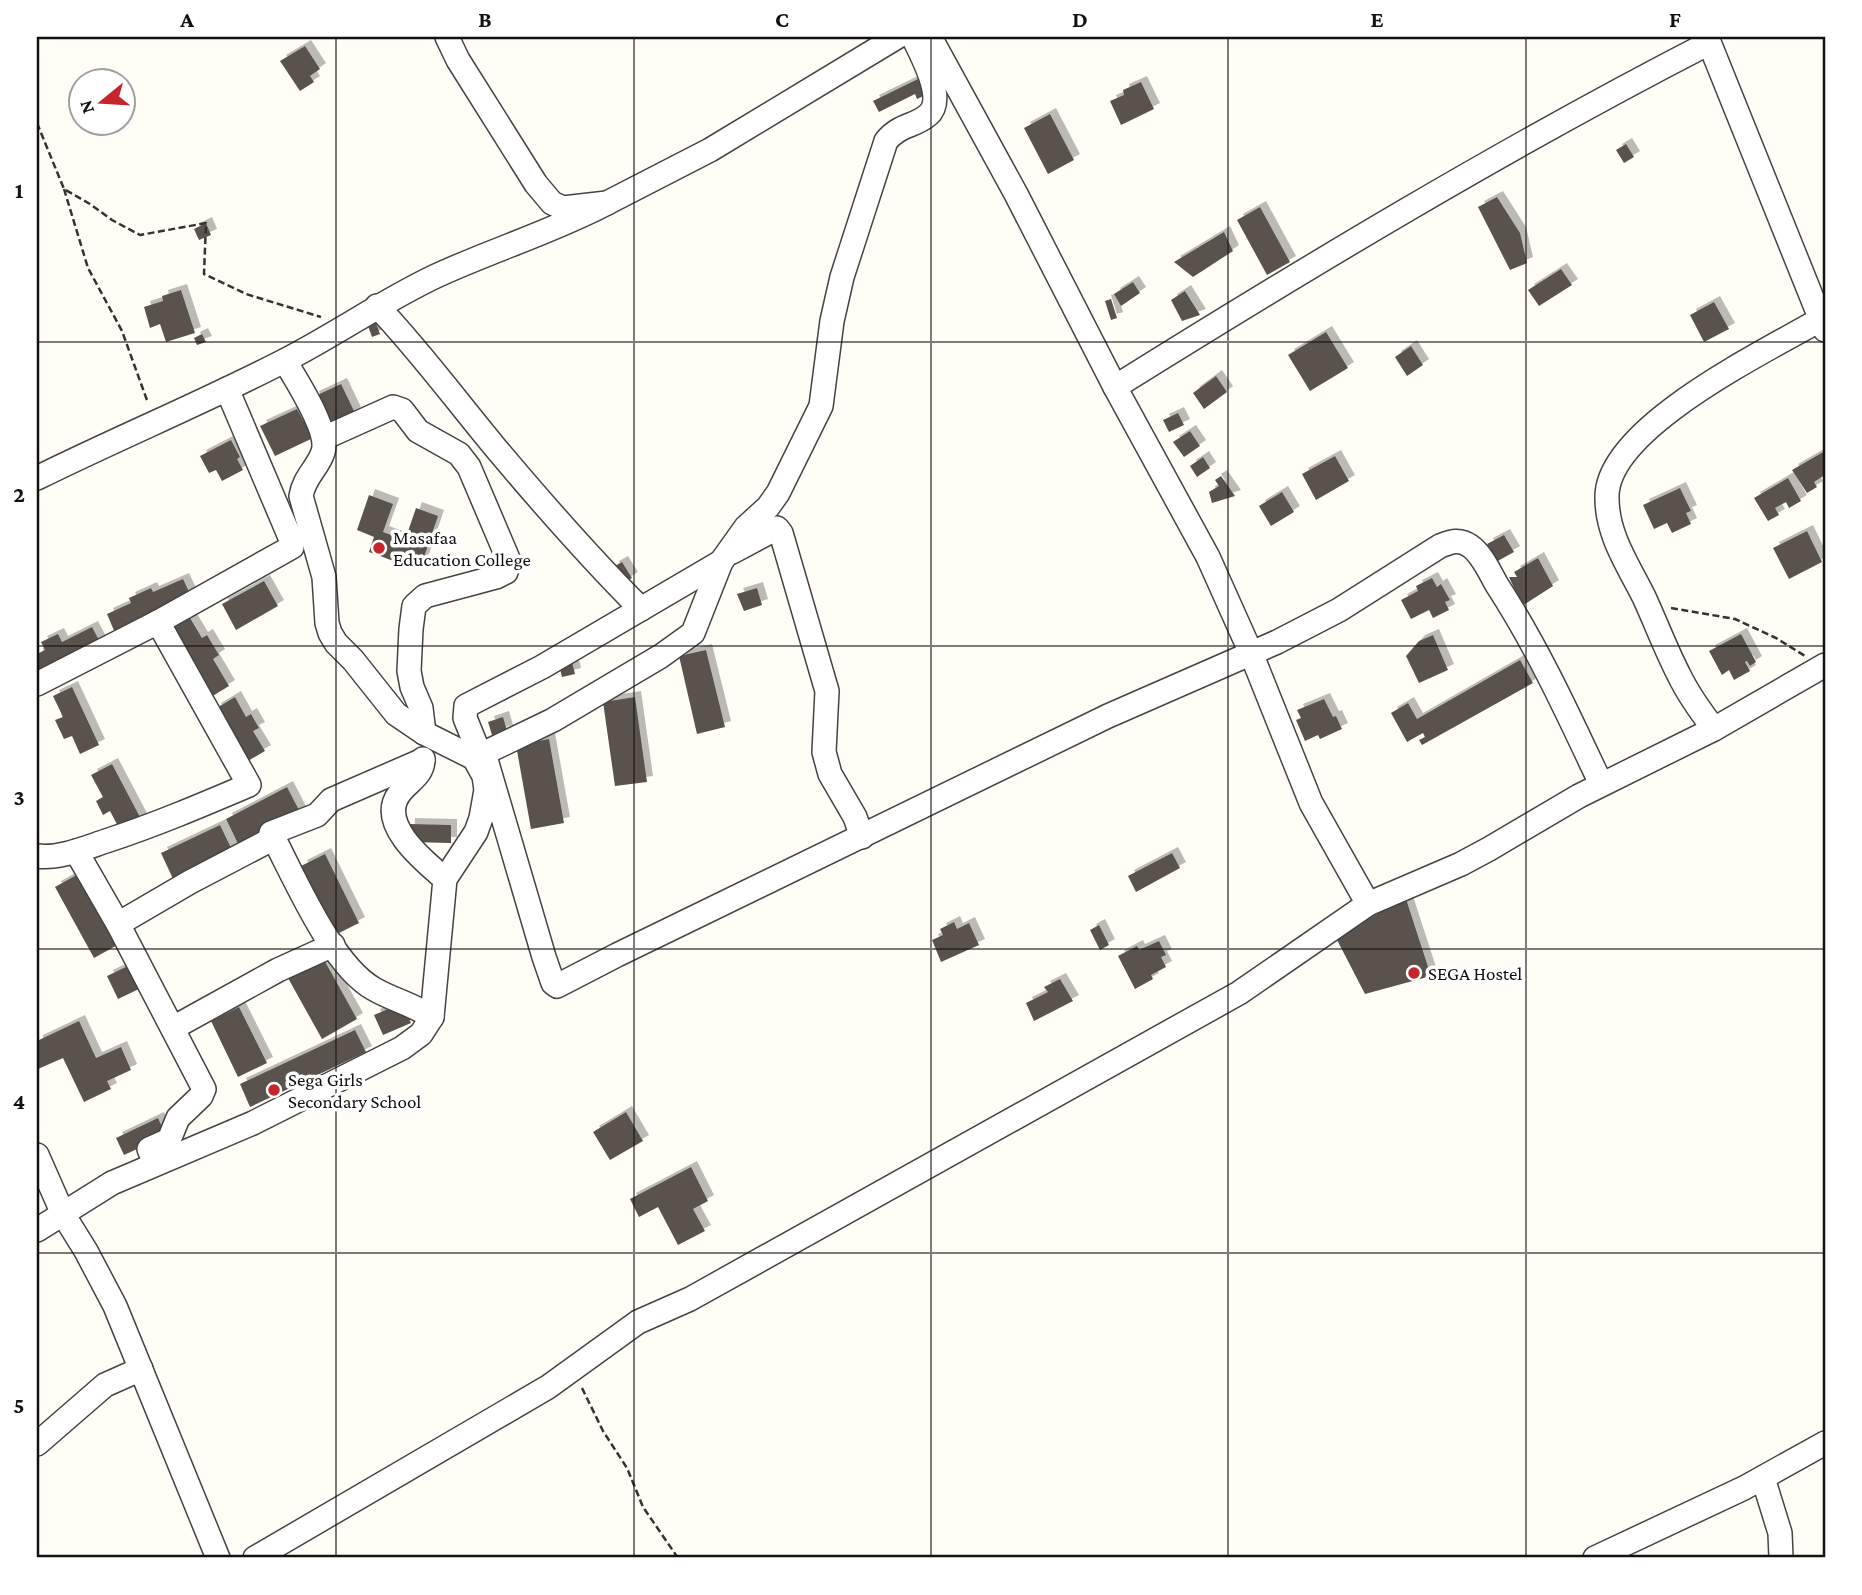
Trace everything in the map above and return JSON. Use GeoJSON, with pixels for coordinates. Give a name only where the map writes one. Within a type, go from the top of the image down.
{"type":"FeatureCollection","features":[{"type":"Feature","properties":{"kind":"street"},"geometry":{"type":"LineString","coordinates":[[447,37],[458,61],[522,162],[552,203],[563,208],[607,203]]}},
{"type":"Feature","properties":{"kind":"street"},"geometry":{"type":"LineString","coordinates":[[37,478],[285,361],[377,306],[437,276],[576,220],[710,150],[899,37],[933,84],[934,107],[928,116],[895,131],[886,141],[842,277],[832,321],[821,406],[778,493],[768,507],[746,527],[724,559],[698,624],[684,641],[553,720],[479,755],[418,729],[396,714],[330,633],[324,577],[301,496],[303,483],[323,453],[324,438],[285,361]]}},
{"type":"Feature","properties":{"kind":"street"},"geometry":{"type":"LineString","coordinates":[[930,37],[1208,557],[1251,653],[1311,803],[1368,904]]}},
{"type":"Feature","properties":{"kind":"street"},"geometry":{"type":"LineString","coordinates":[[1115,387],[1366,232],[1708,40],[1823,324],[1689,396],[1645,431],[1618,460],[1606,495],[1609,524],[1679,676],[1714,729]]}},
{"type":"Feature","properties":{"kind":"street"},"geometry":{"type":"LineString","coordinates":[[377,306],[412,343],[537,497],[641,609]]}},
{"type":"Feature","properties":{"kind":"street"},"geometry":{"type":"LineString","coordinates":[[37,684],[158,622],[285,552],[293,544],[227,389]]}},
{"type":"Feature","properties":{"kind":"street"},"geometry":{"type":"LineString","coordinates":[[324,438],[393,407],[401,410],[418,430],[459,454],[469,467],[509,561],[506,572],[496,577],[425,596],[414,606],[410,671],[412,687],[421,708],[418,729],[423,760],[421,771],[397,795],[393,808],[401,836],[445,879]]}},
{"type":"Feature","properties":{"kind":"street"},"geometry":{"type":"LineString","coordinates":[[862,837],[855,817],[830,774],[824,752],[827,691],[777,528],[542,667],[466,706],[465,718],[556,986],[862,837],[1108,716],[1251,653],[1339,610],[1440,546],[1456,540],[1469,545],[1479,556],[1513,609],[1541,660],[1601,784]]}},
{"type":"Feature","properties":{"kind":"street"},"geometry":{"type":"LineString","coordinates":[[37,856],[46,857],[76,851],[146,828],[249,785],[158,622]]}},
{"type":"Feature","properties":{"kind":"street"},"geometry":{"type":"LineString","coordinates":[[255,1558],[548,1387],[638,1322],[702,1292],[1239,993],[1282,966],[1368,904],[1461,864],[1601,784],[1714,729],[1824,666]]}},
{"type":"Feature","properties":{"kind":"street"},"geometry":{"type":"LineString","coordinates":[[37,1230],[111,1183],[253,1123],[402,1048],[421,1034],[432,1017],[445,879],[476,832],[481,818],[486,790],[479,755]]}},
{"type":"Feature","properties":{"kind":"street"},"geometry":{"type":"LineString","coordinates":[[423,760],[331,800],[317,815],[271,832],[332,945],[351,970],[373,989],[416,1006],[432,1017]]}},
{"type":"Feature","properties":{"kind":"street"},"geometry":{"type":"LineString","coordinates":[[118,924],[274,838]]}},
{"type":"Feature","properties":{"kind":"street"},"geometry":{"type":"LineString","coordinates":[[76,851],[118,924],[202,1085],[204,1093],[178,1118],[169,1140],[149,1149],[155,1164]]}},
{"type":"Feature","properties":{"kind":"street"},"geometry":{"type":"LineString","coordinates":[[173,1028],[332,945]]}},
{"type":"Feature","properties":{"kind":"street"},"geometry":{"type":"LineString","coordinates":[[37,1155],[63,1214],[115,1306],[218,1558]]}},
{"type":"Feature","properties":{"kind":"street"},"geometry":{"type":"LineString","coordinates":[[37,1444],[105,1385],[141,1369]]}},
{"type":"Feature","properties":{"kind":"street"},"geometry":{"type":"LineString","coordinates":[[1611,1555],[1763,1478],[1825,1443]]}},
{"type":"Feature","properties":{"kind":"street"},"geometry":{"type":"LineString","coordinates":[[1763,1478],[1780,1534],[1781,1558]]}},
{"type":"Feature","properties":{"kind":"path"},"geometry":{"type":"LineString","coordinates":[[37,123],[64,189],[88,268],[122,331],[149,403]]}},
{"type":"Feature","properties":{"kind":"path"},"geometry":{"type":"LineString","coordinates":[[64,189],[140,235],[206,223],[204,274],[246,294],[346,326]]}},
{"type":"Feature","properties":{"kind":"path"},"geometry":{"type":"LineString","coordinates":[[1647,604],[1735,619],[1776,638],[1824,666]]}},
{"type":"Feature","properties":{"kind":"path"},"geometry":{"type":"LineString","coordinates":[[570,1371],[627,1468],[643,1507],[678,1558]]}},
{"type":"Feature","properties":{"kind":"building"},"geometry":{"type":"Polygon","coordinates":[[[305,46],[320,69],[310,76],[314,82],[300,91],[280,61],[305,46]]]}},
{"type":"Feature","properties":{"kind":"building"},"geometry":{"type":"Polygon","coordinates":[[[920,78],[928,94],[917,99],[915,94],[879,112],[873,101],[920,78]]]}},
{"type":"Feature","properties":{"kind":"building"},"geometry":{"type":"Polygon","coordinates":[[[1141,82],[1154,109],[1121,125],[1110,101],[1124,95],[1123,90],[1141,82]]]}},
{"type":"Feature","properties":{"kind":"building"},"geometry":{"type":"Polygon","coordinates":[[[1050,114],[1074,160],[1048,174],[1024,128],[1050,114]]]}},
{"type":"Feature","properties":{"kind":"building"},"geometry":{"type":"Polygon","coordinates":[[[1626,144],[1634,157],[1624,163],[1616,150],[1626,144]]]}},
{"type":"Feature","properties":{"kind":"building"},"geometry":{"type":"Polygon","coordinates":[[[1497,197],[1520,233],[1527,263],[1510,270],[1478,207],[1497,197]]]}},
{"type":"Feature","properties":{"kind":"building"},"geometry":{"type":"Polygon","coordinates":[[[1260,207],[1290,262],[1267,275],[1237,220],[1260,207]]]}},
{"type":"Feature","properties":{"kind":"building"},"geometry":{"type":"Polygon","coordinates":[[[206,223],[211,235],[199,240],[194,229],[206,223]]]}},
{"type":"Feature","properties":{"kind":"building"},"geometry":{"type":"Polygon","coordinates":[[[1224,232],[1233,251],[1193,277],[1174,262],[1224,232]]]}},
{"type":"Feature","properties":{"kind":"building"},"geometry":{"type":"Polygon","coordinates":[[[1561,269],[1572,285],[1539,306],[1528,290],[1561,269]]]}},
{"type":"Feature","properties":{"kind":"building"},"geometry":{"type":"Polygon","coordinates":[[[1133,282],[1140,293],[1121,306],[1114,294],[1133,282]]]}},
{"type":"Feature","properties":{"kind":"building"},"geometry":{"type":"Polygon","coordinates":[[[181,290],[195,333],[166,342],[160,324],[150,328],[144,307],[163,301],[162,296],[181,290]]]}},
{"type":"Feature","properties":{"kind":"building"},"geometry":{"type":"Polygon","coordinates":[[[1185,291],[1200,315],[1182,321],[1171,300],[1185,291]]]}},
{"type":"Feature","properties":{"kind":"building"},"geometry":{"type":"Polygon","coordinates":[[[1111,299],[1117,318],[1111,320],[1105,301],[1111,299]]]}},
{"type":"Feature","properties":{"kind":"building"},"geometry":{"type":"Polygon","coordinates":[[[1714,302],[1729,329],[1704,342],[1690,315],[1714,302]]]}},
{"type":"Feature","properties":{"kind":"building"},"geometry":{"type":"Polygon","coordinates":[[[376,323],[380,334],[372,337],[368,326],[376,323]]]}},
{"type":"Feature","properties":{"kind":"building"},"geometry":{"type":"Polygon","coordinates":[[[1326,332],[1348,368],[1310,391],[1288,355],[1326,332]]]}},
{"type":"Feature","properties":{"kind":"building"},"geometry":{"type":"Polygon","coordinates":[[[202,334],[206,342],[197,345],[194,338],[202,334]]]}},
{"type":"Feature","properties":{"kind":"building"},"geometry":{"type":"Polygon","coordinates":[[[1411,346],[1423,365],[1407,376],[1395,357],[1411,346]]]}},
{"type":"Feature","properties":{"kind":"building"},"geometry":{"type":"Polygon","coordinates":[[[1216,376],[1227,392],[1204,409],[1193,393],[1216,376]]]}},
{"type":"Feature","properties":{"kind":"building"},"geometry":{"type":"Polygon","coordinates":[[[341,384],[355,413],[327,427],[313,397],[341,384]]]}},
{"type":"Feature","properties":{"kind":"building"},"geometry":{"type":"Polygon","coordinates":[[[297,409],[313,438],[275,456],[260,426],[297,409]]]}},
{"type":"Feature","properties":{"kind":"building"},"geometry":{"type":"Polygon","coordinates":[[[1178,413],[1184,425],[1169,432],[1163,420],[1178,413]]]}},
{"type":"Feature","properties":{"kind":"building"},"geometry":{"type":"Polygon","coordinates":[[[1190,431],[1200,446],[1184,457],[1173,442],[1190,431]]]}},
{"type":"Feature","properties":{"kind":"building"},"geometry":{"type":"Polygon","coordinates":[[[231,440],[243,470],[222,481],[216,470],[209,473],[200,456],[231,440]]]}},
{"type":"Feature","properties":{"kind":"building"},"geometry":{"type":"Polygon","coordinates":[[[1825,451],[1825,475],[1814,482],[1817,487],[1807,493],[1792,470],[1825,451]]]}},
{"type":"Feature","properties":{"kind":"building"},"geometry":{"type":"Polygon","coordinates":[[[1335,456],[1349,481],[1316,500],[1302,474],[1335,456]]]}},
{"type":"Feature","properties":{"kind":"building"},"geometry":{"type":"Polygon","coordinates":[[[1203,457],[1210,468],[1197,477],[1190,466],[1203,457]]]}},
{"type":"Feature","properties":{"kind":"building"},"geometry":{"type":"Polygon","coordinates":[[[1221,476],[1235,496],[1212,503],[1209,492],[1219,486],[1215,480],[1221,476]]]}},
{"type":"Feature","properties":{"kind":"building"},"geometry":{"type":"Polygon","coordinates":[[[1788,478],[1801,501],[1789,508],[1786,502],[1775,508],[1779,515],[1768,521],[1754,498],[1788,478]]]}},
{"type":"Feature","properties":{"kind":"building"},"geometry":{"type":"Polygon","coordinates":[[[1680,488],[1691,511],[1686,513],[1691,524],[1672,533],[1667,523],[1654,529],[1643,505],[1680,488]]]}},
{"type":"Feature","properties":{"kind":"building"},"geometry":{"type":"Polygon","coordinates":[[[1282,492],[1294,512],[1271,526],[1259,506],[1282,492]]]}},
{"type":"Feature","properties":{"kind":"building"},"geometry":{"type":"Polygon","coordinates":[[[369,495],[393,504],[383,532],[405,540],[416,508],[438,516],[421,566],[411,563],[410,567],[369,552],[374,537],[357,530],[369,495]]]}},
{"type":"Feature","properties":{"kind":"building"},"geometry":{"type":"Polygon","coordinates":[[[1807,531],[1822,562],[1789,579],[1773,548],[1807,531]]]}},
{"type":"Feature","properties":{"kind":"building"},"geometry":{"type":"Polygon","coordinates":[[[1504,535],[1514,552],[1496,562],[1487,544],[1504,535]]]}},
{"type":"Feature","properties":{"kind":"building"},"geometry":{"type":"Polygon","coordinates":[[[1538,558],[1553,586],[1522,606],[1509,577],[1517,577],[1514,572],[1538,558]]]}},
{"type":"Feature","properties":{"kind":"building"},"geometry":{"type":"Polygon","coordinates":[[[622,562],[632,578],[622,584],[613,567],[622,562]]]}},
{"type":"Feature","properties":{"kind":"building"},"geometry":{"type":"Polygon","coordinates":[[[1432,578],[1437,587],[1441,584],[1450,600],[1445,602],[1449,610],[1433,618],[1429,610],[1411,619],[1401,600],[1418,591],[1416,586],[1432,578]]]}},
{"type":"Feature","properties":{"kind":"building"},"geometry":{"type":"Polygon","coordinates":[[[183,579],[192,598],[115,633],[107,614],[131,603],[129,598],[151,588],[153,592],[183,579]]]}},
{"type":"Feature","properties":{"kind":"building"},"geometry":{"type":"Polygon","coordinates":[[[264,581],[278,606],[236,630],[222,604],[264,581]]]}},
{"type":"Feature","properties":{"kind":"building"},"geometry":{"type":"Polygon","coordinates":[[[757,588],[762,605],[744,611],[737,594],[757,588]]]}},
{"type":"Feature","properties":{"kind":"building"},"geometry":{"type":"Polygon","coordinates":[[[187,613],[202,638],[207,635],[219,655],[213,659],[229,686],[211,697],[168,624],[187,613]]]}},
{"type":"Feature","properties":{"kind":"building"},"geometry":{"type":"Polygon","coordinates":[[[92,627],[101,644],[37,675],[37,654],[45,650],[41,642],[58,634],[62,642],[92,627]]]}},
{"type":"Feature","properties":{"kind":"building"},"geometry":{"type":"Polygon","coordinates":[[[1741,634],[1756,662],[1750,666],[1745,662],[1750,671],[1734,680],[1729,670],[1722,675],[1709,651],[1741,634]]]}},
{"type":"Feature","properties":{"kind":"building"},"geometry":{"type":"Polygon","coordinates":[[[1433,635],[1448,670],[1419,683],[1406,656],[1419,641],[1433,635]]]}},
{"type":"Feature","properties":{"kind":"building"},"geometry":{"type":"Polygon","coordinates":[[[706,650],[725,727],[697,734],[679,656],[706,650]]]}},
{"type":"Feature","properties":{"kind":"building"},"geometry":{"type":"Polygon","coordinates":[[[571,658],[575,674],[562,677],[558,661],[571,658]]]}},
{"type":"Feature","properties":{"kind":"building"},"geometry":{"type":"Polygon","coordinates":[[[1520,660],[1533,683],[1422,745],[1419,740],[1425,737],[1423,733],[1407,742],[1391,713],[1408,703],[1417,719],[1520,660]]]}},
{"type":"Feature","properties":{"kind":"building"},"geometry":{"type":"Polygon","coordinates":[[[72,687],[99,745],[80,754],[72,736],[64,739],[55,720],[63,717],[53,696],[72,687]]]}},
{"type":"Feature","properties":{"kind":"building"},"geometry":{"type":"Polygon","coordinates":[[[235,697],[246,717],[251,714],[259,728],[253,731],[265,751],[246,762],[215,709],[235,697]]]}},
{"type":"Feature","properties":{"kind":"building"},"geometry":{"type":"Polygon","coordinates":[[[635,697],[647,782],[615,786],[603,702],[635,697]]]}},
{"type":"Feature","properties":{"kind":"building"},"geometry":{"type":"Polygon","coordinates":[[[1324,699],[1342,729],[1320,739],[1318,735],[1305,741],[1296,720],[1301,718],[1297,710],[1324,699]]]}},
{"type":"Feature","properties":{"kind":"building"},"geometry":{"type":"Polygon","coordinates":[[[503,717],[507,731],[492,735],[488,722],[503,717]]]}},
{"type":"Feature","properties":{"kind":"building"},"geometry":{"type":"Polygon","coordinates":[[[549,739],[564,823],[531,829],[516,745],[549,739]]]}},
{"type":"Feature","properties":{"kind":"building"},"geometry":{"type":"Polygon","coordinates":[[[112,764],[142,821],[121,832],[110,811],[103,815],[96,801],[103,797],[91,775],[112,764]]]}},
{"type":"Feature","properties":{"kind":"building"},"geometry":{"type":"Polygon","coordinates":[[[287,787],[300,812],[238,844],[226,819],[287,787]]]}},
{"type":"Feature","properties":{"kind":"building"},"geometry":{"type":"Polygon","coordinates":[[[409,824],[451,825],[451,843],[408,842],[409,824]]]}},
{"type":"Feature","properties":{"kind":"building"},"geometry":{"type":"Polygon","coordinates":[[[220,825],[233,852],[174,881],[161,853],[220,825]]]}},
{"type":"Feature","properties":{"kind":"building"},"geometry":{"type":"Polygon","coordinates":[[[1172,853],[1180,868],[1136,892],[1128,876],[1172,853]]]}},
{"type":"Feature","properties":{"kind":"building"},"geometry":{"type":"Polygon","coordinates":[[[325,854],[359,923],[335,935],[301,866],[325,854]]]}},
{"type":"Feature","properties":{"kind":"building"},"geometry":{"type":"Polygon","coordinates":[[[82,872],[121,943],[94,958],[55,887],[82,872]]]}},
{"type":"Feature","properties":{"kind":"building"},"geometry":{"type":"Polygon","coordinates":[[[1406,899],[1431,976],[1365,994],[1335,936],[1406,899]]]}},
{"type":"Feature","properties":{"kind":"building"},"geometry":{"type":"Polygon","coordinates":[[[954,922],[957,929],[969,923],[979,945],[941,962],[932,940],[943,935],[940,929],[954,922]]]}},
{"type":"Feature","properties":{"kind":"building"},"geometry":{"type":"Polygon","coordinates":[[[1099,925],[1109,945],[1100,950],[1090,930],[1099,925]]]}},
{"type":"Feature","properties":{"kind":"building"},"geometry":{"type":"Polygon","coordinates":[[[1159,941],[1166,955],[1161,957],[1166,967],[1151,975],[1153,979],[1135,989],[1118,956],[1137,946],[1139,950],[1159,941]]]}},
{"type":"Feature","properties":{"kind":"building"},"geometry":{"type":"Polygon","coordinates":[[[323,958],[357,1019],[322,1039],[288,978],[323,958]]]}},
{"type":"Feature","properties":{"kind":"building"},"geometry":{"type":"Polygon","coordinates":[[[130,965],[141,988],[118,999],[107,976],[130,965]]]}},
{"type":"Feature","properties":{"kind":"building"},"geometry":{"type":"Polygon","coordinates":[[[1060,979],[1073,1001],[1034,1021],[1026,1003],[1048,992],[1044,987],[1060,979]]]}},
{"type":"Feature","properties":{"kind":"building"},"geometry":{"type":"Polygon","coordinates":[[[402,1003],[411,1023],[383,1035],[374,1015],[402,1003]]]}},
{"type":"Feature","properties":{"kind":"building"},"geometry":{"type":"Polygon","coordinates":[[[239,1007],[267,1063],[238,1077],[211,1021],[239,1007]]]}},
{"type":"Feature","properties":{"kind":"building"},"geometry":{"type":"Polygon","coordinates":[[[79,1021],[96,1058],[121,1047],[131,1070],[107,1081],[111,1089],[84,1102],[63,1058],[38,1069],[37,1066],[37,1041],[79,1021]]]}},
{"type":"Feature","properties":{"kind":"building"},"geometry":{"type":"Polygon","coordinates":[[[355,1030],[366,1052],[250,1107],[240,1084],[355,1030]]]}},
{"type":"Feature","properties":{"kind":"building"},"geometry":{"type":"Polygon","coordinates":[[[626,1112],[643,1141],[610,1160],[593,1132],[626,1112]]]}},
{"type":"Feature","properties":{"kind":"building"},"geometry":{"type":"Polygon","coordinates":[[[158,1118],[166,1136],[124,1155],[116,1138],[158,1118]]]}},
{"type":"Feature","properties":{"kind":"building"},"geometry":{"type":"Polygon","coordinates":[[[691,1167],[708,1201],[693,1209],[705,1231],[678,1245],[658,1207],[639,1217],[630,1199],[691,1167]]]}},
{"type":"Feature","properties":{"kind":"place","name":"Masafaa Education College"},"geometry":{"type":"Point","coordinates":[379,548]}},
{"type":"Feature","properties":{"kind":"place","name":"SEGA Hostel"},"geometry":{"type":"Point","coordinates":[1414,973]}},
{"type":"Feature","properties":{"kind":"place","name":"Sega Girls Secondary School"},"geometry":{"type":"Point","coordinates":[274,1090]}}]}
